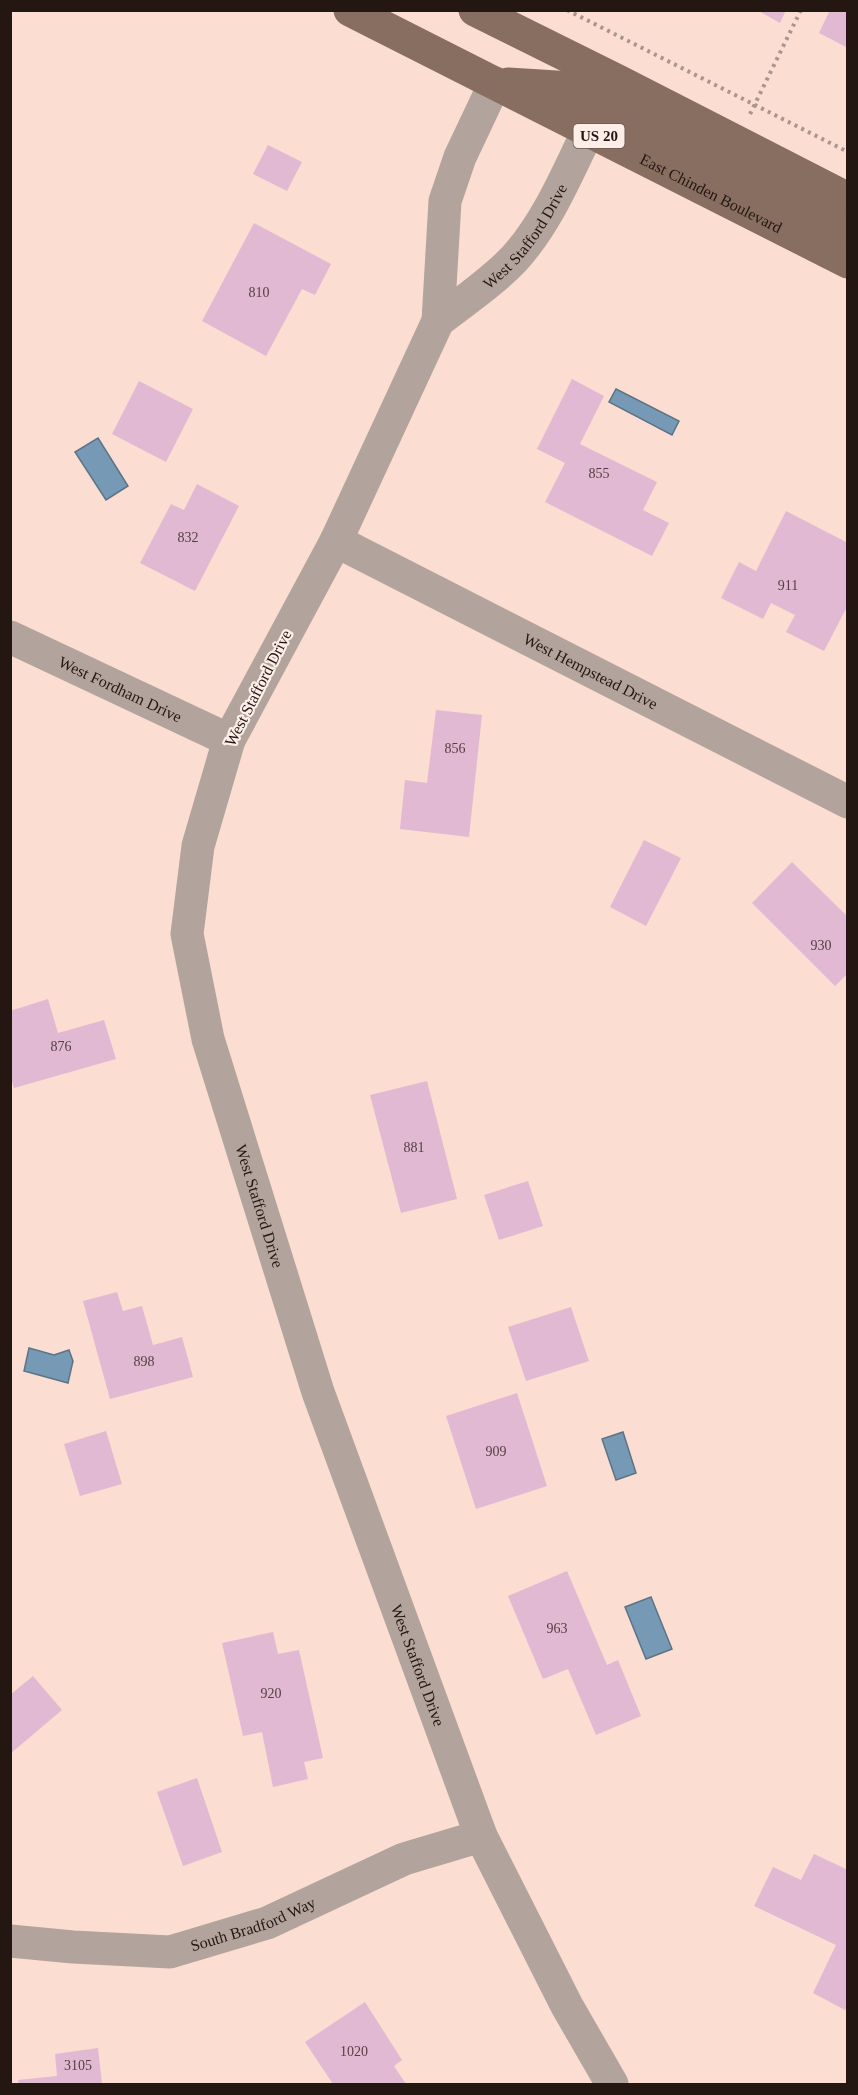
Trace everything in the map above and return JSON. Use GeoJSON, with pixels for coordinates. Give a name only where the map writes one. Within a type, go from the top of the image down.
{"type":"FeatureCollection","features":[{"type":"Feature","properties":{"kind":"main road","name":"East Chinden Boulevard"},"geometry":{"type":"LineString","coordinates":[[350,10],[848,262]]}},
{"type":"Feature","properties":{"kind":"main road"},"geometry":{"type":"LineString","coordinates":[[475,10],[848,199]]}},
{"type":"Feature","properties":{"kind":"main road"},"geometry":{"type":"LineString","coordinates":[[495,83],[572,88],[848,229]]}},
{"type":"Feature","properties":{"kind":"street","name":"West Stafford Drive"},"geometry":{"type":"LineString","coordinates":[[495,83],[460,157],[445,201],[438,321],[336,541],[229,740],[198,846],[187,934],[208,1039],[318,1392],[481,1836],[567,2006],[612,2085]]}},
{"type":"Feature","properties":{"kind":"street","name":"West Stafford Drive"},"geometry":{"type":"LineString","coordinates":[[438,321],[514,259],[557,193],[588,130]]}},
{"type":"Feature","properties":{"kind":"street","name":"West Hempstead Drive"},"geometry":{"type":"LineString","coordinates":[[336,541],[848,802]]}},
{"type":"Feature","properties":{"kind":"street","name":"West Fordham Drive"},"geometry":{"type":"LineString","coordinates":[[10,637],[229,740]]}},
{"type":"Feature","properties":{"kind":"street","name":"South Bradford Way"},"geometry":{"type":"LineString","coordinates":[[10,1941],[170,1952],[267,1923],[404,1859],[481,1836]]}},
{"type":"Feature","properties":{"kind":"path"},"geometry":{"type":"LineString","coordinates":[[567,10],[848,152]]}},
{"type":"Feature","properties":{"kind":"path"},"geometry":{"type":"LineString","coordinates":[[736,141],[801,10]]}},
{"type":"Feature","properties":{"kind":"water"},"geometry":{"type":"Polygon","coordinates":[[[616,389],[679,421],[672,435],[609,402],[616,389]]]}},
{"type":"Feature","properties":{"kind":"water"},"geometry":{"type":"Polygon","coordinates":[[[98,438],[128,486],[106,500],[75,452],[98,438]]]}},
{"type":"Feature","properties":{"kind":"water"},"geometry":{"type":"Polygon","coordinates":[[[29,1348],[54,1355],[69,1350],[73,1361],[68,1383],[24,1371],[29,1348]]]}},
{"type":"Feature","properties":{"kind":"water"},"geometry":{"type":"Polygon","coordinates":[[[623,1432],[636,1473],[616,1480],[602,1439],[623,1432]]]}},
{"type":"Feature","properties":{"kind":"water"},"geometry":{"type":"Polygon","coordinates":[[[651,1597],[672,1649],[646,1659],[625,1607],[651,1597]]]}},
{"type":"Feature","properties":{"kind":"building"},"geometry":{"type":"Polygon","coordinates":[[[757,10],[786,10],[780,23],[757,10]]]}},
{"type":"Feature","properties":{"kind":"building"},"geometry":{"type":"Polygon","coordinates":[[[830,10],[848,10],[848,48],[819,33],[830,10]]]}},
{"type":"Feature","properties":{"kind":"building"},"geometry":{"type":"Polygon","coordinates":[[[268,145],[302,162],[287,191],[253,174],[268,145]]]}},
{"type":"Feature","properties":{"kind":"building"},"geometry":{"type":"Polygon","coordinates":[[[254,223],[331,264],[315,295],[302,289],[266,356],[202,321],[254,223]]]}},
{"type":"Feature","properties":{"kind":"building"},"geometry":{"type":"Polygon","coordinates":[[[572,379],[604,396],[580,444],[657,482],[643,510],[669,523],[652,556],[545,502],[565,463],[537,449],[572,379]]]}},
{"type":"Feature","properties":{"kind":"building"},"geometry":{"type":"Polygon","coordinates":[[[139,381],[193,409],[166,462],[112,434],[139,381]]]}},
{"type":"Feature","properties":{"kind":"building"},"geometry":{"type":"Polygon","coordinates":[[[197,484],[239,506],[195,591],[140,563],[171,504],[184,510],[197,484]]]}},
{"type":"Feature","properties":{"kind":"building"},"geometry":{"type":"Polygon","coordinates":[[[786,511],[848,543],[848,605],[824,651],[786,632],[795,615],[771,603],[763,619],[721,598],[739,562],[756,571],[786,511]]]}},
{"type":"Feature","properties":{"kind":"building"},"geometry":{"type":"Polygon","coordinates":[[[436,710],[482,715],[469,837],[400,829],[405,780],[427,783],[436,710]]]}},
{"type":"Feature","properties":{"kind":"building"},"geometry":{"type":"Polygon","coordinates":[[[644,840],[681,858],[646,926],[610,907],[644,840]]]}},
{"type":"Feature","properties":{"kind":"building"},"geometry":{"type":"Polygon","coordinates":[[[792,862],[848,917],[848,973],[835,986],[752,903],[792,862]]]}},
{"type":"Feature","properties":{"kind":"building"},"geometry":{"type":"Polygon","coordinates":[[[48,999],[58,1033],[104,1020],[116,1059],[14,1088],[10,1075],[10,1011],[48,999]]]}},
{"type":"Feature","properties":{"kind":"building"},"geometry":{"type":"Polygon","coordinates":[[[427,1081],[457,1199],[401,1213],[370,1095],[427,1081]]]}},
{"type":"Feature","properties":{"kind":"building"},"geometry":{"type":"Polygon","coordinates":[[[528,1181],[543,1226],[499,1240],[484,1195],[528,1181]]]}},
{"type":"Feature","properties":{"kind":"building"},"geometry":{"type":"Polygon","coordinates":[[[117,1292],[123,1311],[142,1306],[153,1345],[182,1337],[193,1377],[110,1399],[83,1301],[117,1292]]]}},
{"type":"Feature","properties":{"kind":"building"},"geometry":{"type":"Polygon","coordinates":[[[571,1307],[589,1361],[526,1381],[508,1327],[571,1307]]]}},
{"type":"Feature","properties":{"kind":"building"},"geometry":{"type":"Polygon","coordinates":[[[517,1393],[547,1486],[476,1509],[446,1416],[517,1393]]]}},
{"type":"Feature","properties":{"kind":"building"},"geometry":{"type":"Polygon","coordinates":[[[106,1431],[122,1484],[80,1496],[64,1444],[106,1431]]]}},
{"type":"Feature","properties":{"kind":"building"},"geometry":{"type":"Polygon","coordinates":[[[567,1571],[607,1665],[618,1660],[641,1716],[596,1735],[568,1669],[543,1679],[508,1596],[567,1571]]]}},
{"type":"Feature","properties":{"kind":"building"},"geometry":{"type":"Polygon","coordinates":[[[273,1632],[278,1654],[299,1650],[323,1758],[304,1762],[308,1779],[273,1787],[262,1732],[243,1736],[222,1643],[273,1632]]]}},
{"type":"Feature","properties":{"kind":"building"},"geometry":{"type":"Polygon","coordinates":[[[33,1676],[62,1710],[10,1754],[10,1695],[33,1676]]]}},
{"type":"Feature","properties":{"kind":"building"},"geometry":{"type":"Polygon","coordinates":[[[197,1778],[222,1852],[183,1866],[157,1792],[197,1778]]]}},
{"type":"Feature","properties":{"kind":"building"},"geometry":{"type":"Polygon","coordinates":[[[814,1854],[848,1870],[848,2005],[845,2010],[813,1993],[836,1945],[754,1906],[773,1867],[801,1880],[814,1854]]]}},
{"type":"Feature","properties":{"kind":"building"},"geometry":{"type":"Polygon","coordinates":[[[365,2002],[402,2060],[394,2066],[406,2084],[333,2084],[305,2042],[365,2002]]]}},
{"type":"Feature","properties":{"kind":"building"},"geometry":{"type":"Polygon","coordinates":[[[98,2048],[102,2084],[19,2084],[18,2080],[57,2076],[55,2054],[98,2048]]]}}]}
